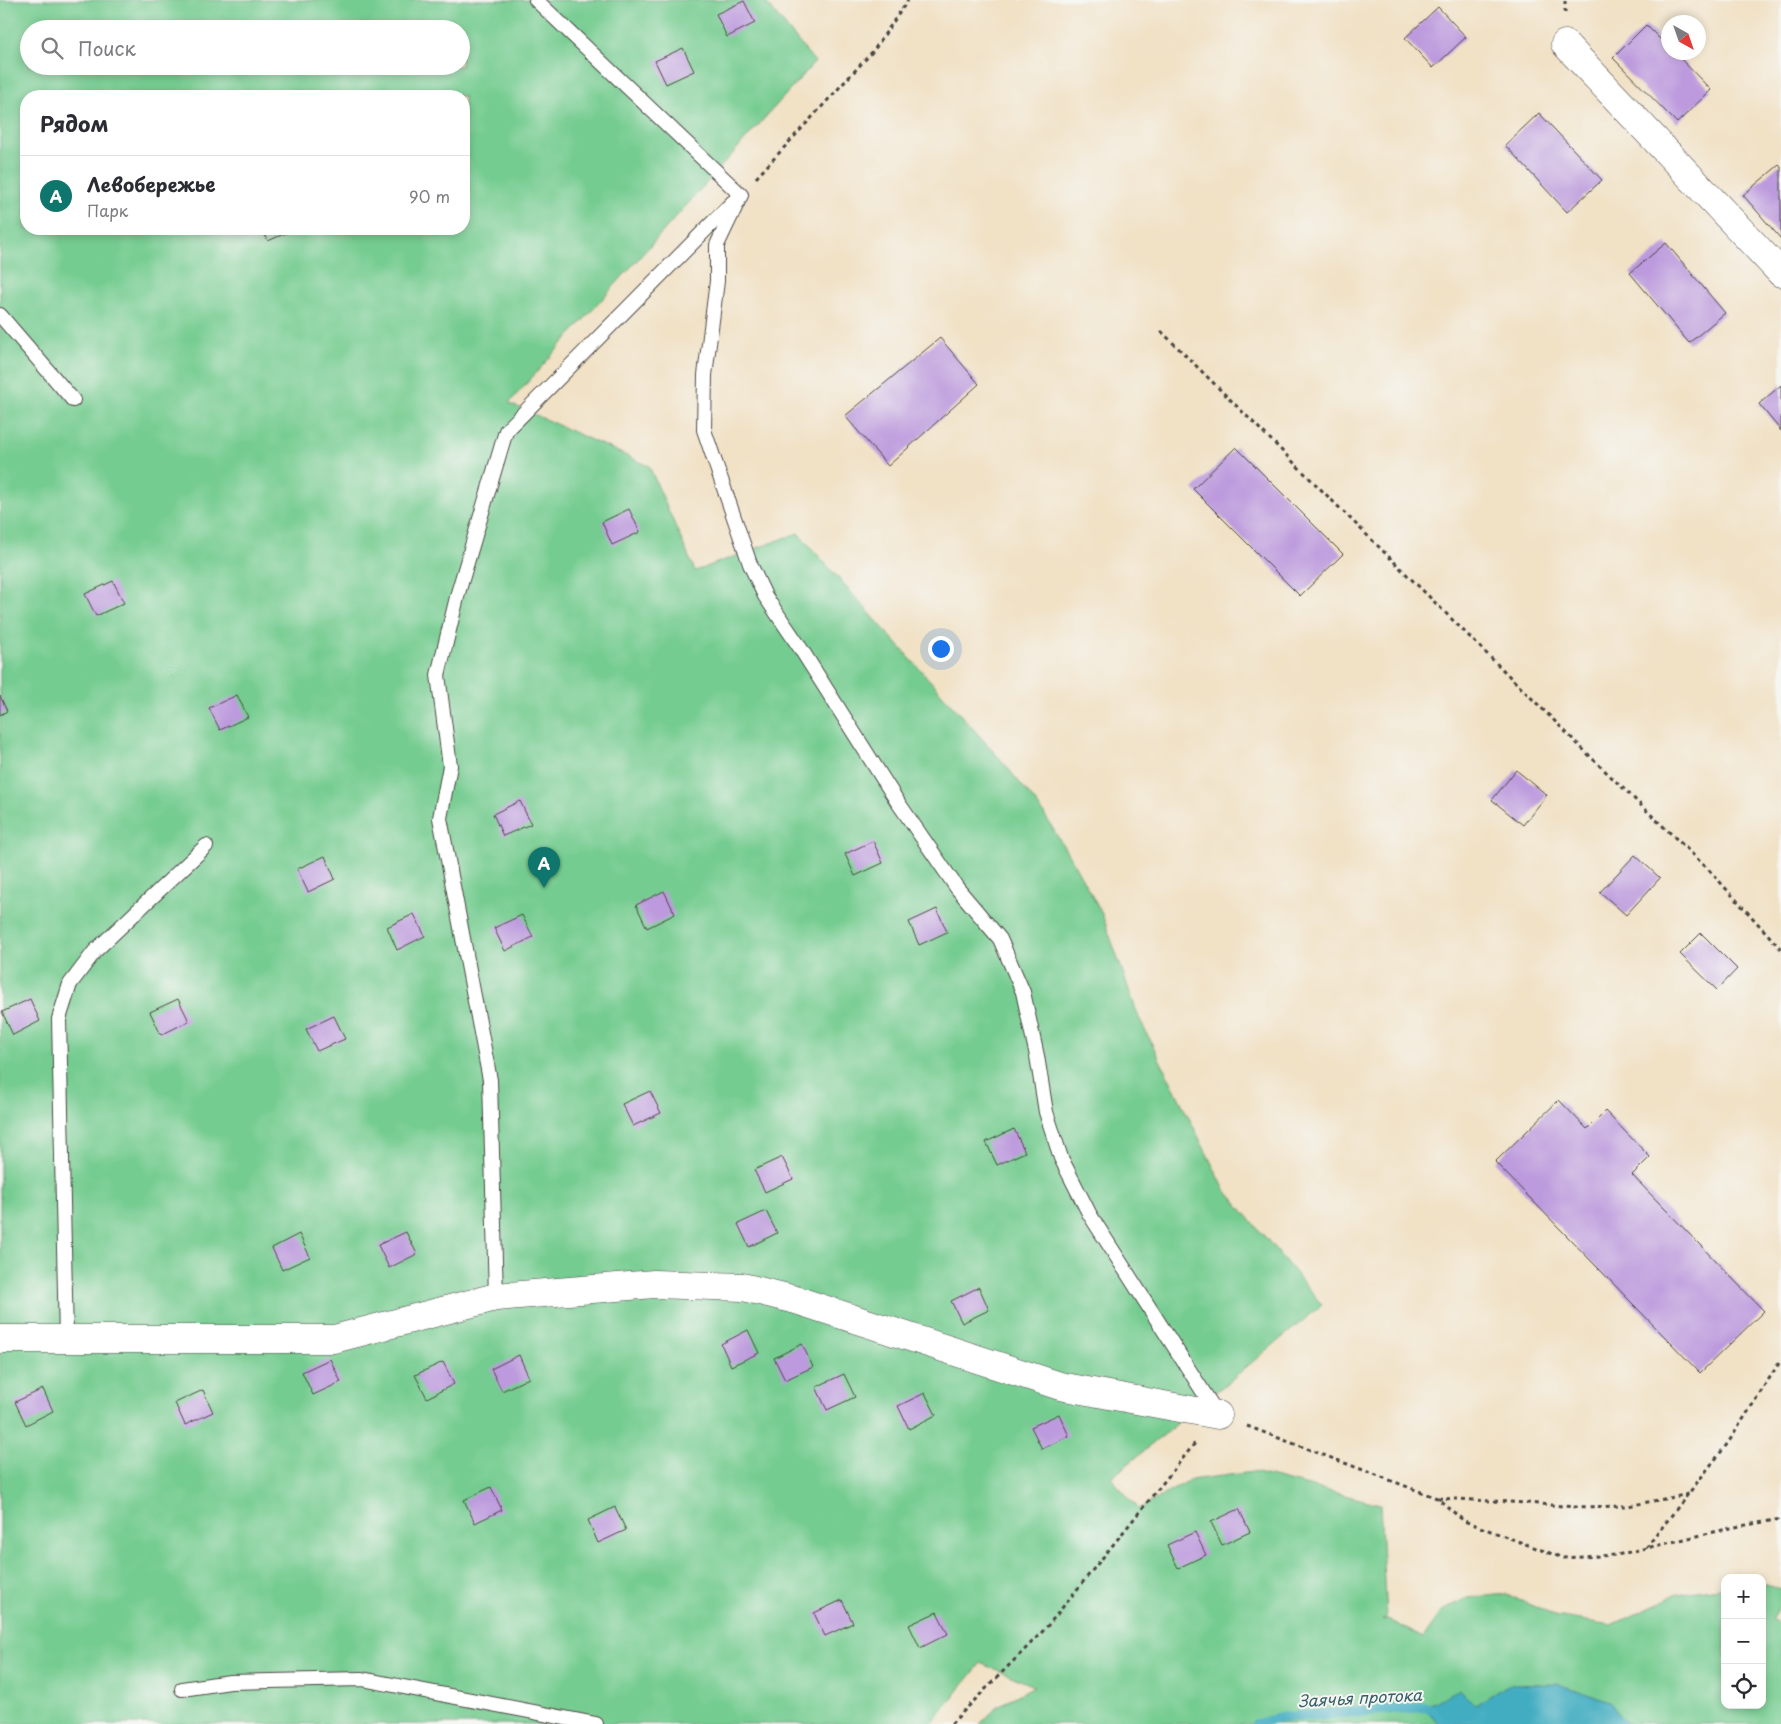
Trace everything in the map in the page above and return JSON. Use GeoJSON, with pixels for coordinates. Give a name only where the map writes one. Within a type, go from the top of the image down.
{"type":"FeatureCollection","features":[{"type":"Feature","properties":{"kind":"street"},"geometry":{"type":"LineString","coordinates":[[1565,44],[1781,273]]}},
{"type":"Feature","properties":{"kind":"street"},"geometry":{"type":"LineString","coordinates":[[0,1339],[334,1339],[496,1297],[654,1284],[742,1287],[796,1300],[1060,1386],[1218,1415]]}},
{"type":"Feature","properties":{"kind":"lane"},"geometry":{"type":"LineString","coordinates":[[536,0],[741,195]]}},
{"type":"Feature","properties":{"kind":"lane"},"geometry":{"type":"LineString","coordinates":[[496,1297],[490,1080],[440,818],[450,766],[438,674],[458,593],[506,431],[741,195]]}},
{"type":"Feature","properties":{"kind":"lane"},"geometry":{"type":"LineString","coordinates":[[741,195],[717,245],[717,282],[705,375],[704,430],[750,564],[765,596],[799,646],[897,801],[957,888],[1000,939],[1023,992],[1037,1056],[1046,1112],[1061,1158],[1090,1215],[1218,1415]]}},
{"type":"Feature","properties":{"kind":"lane"},"geometry":{"type":"LineString","coordinates":[[0,316],[73,400]]}},
{"type":"Feature","properties":{"kind":"lane"},"geometry":{"type":"LineString","coordinates":[[66,1338],[59,1019],[70,984],[94,951],[206,846]]}},
{"type":"Feature","properties":{"kind":"lane"},"geometry":{"type":"LineString","coordinates":[[182,1689],[230,1682],[362,1679],[596,1724]]}},
{"type":"Feature","properties":{"kind":"path"},"geometry":{"type":"LineString","coordinates":[[741,195],[874,50],[908,0]]}},
{"type":"Feature","properties":{"kind":"path"},"geometry":{"type":"LineString","coordinates":[[1161,331],[1603,770],[1709,870],[1781,949]]}},
{"type":"Feature","properties":{"kind":"path"},"geometry":{"type":"LineString","coordinates":[[1646,1548],[1728,1443],[1781,1360]]}},
{"type":"Feature","properties":{"kind":"path"},"geometry":{"type":"LineString","coordinates":[[951,1724],[1046,1630],[1218,1415],[1437,1498],[1575,1507],[1628,1506],[1688,1494]]}},
{"type":"Feature","properties":{"kind":"path"},"geometry":{"type":"LineString","coordinates":[[1437,1498],[1464,1521],[1563,1558],[1617,1555],[1735,1527],[1781,1519]]}},
{"type":"Feature","properties":{"kind":"green space"},"geometry":{"type":"Polygon","coordinates":[[[0,0],[764,0],[815,62],[509,403],[649,466],[695,571],[798,533],[1002,761],[1041,809],[1102,914],[1139,1018],[1224,1188],[1322,1305],[1111,1478],[1139,1509],[1190,1480],[1253,1472],[1380,1504],[1386,1618],[1382,1620],[1388,1619],[1423,1638],[1442,1611],[1467,1598],[1506,1594],[1555,1616],[1612,1625],[1677,1594],[1721,1588],[1721,1709],[1766,1709],[1766,1585],[1781,1589],[1781,1605],[1772,1619],[1781,1625],[1781,1724],[980,1724],[998,1706],[1034,1686],[981,1663],[931,1724],[0,1724],[0,0]]]}},
{"type":"Feature","properties":{"kind":"water"},"geometry":{"type":"Polygon","coordinates":[[[1558,1684],[1610,1702],[1628,1724],[1439,1724],[1424,1707],[1460,1689],[1475,1705],[1508,1685],[1558,1684]]]}},
{"type":"Feature","properties":{"kind":"building"},"geometry":{"type":"Polygon","coordinates":[[[744,1],[755,23],[727,37],[716,14],[744,1]]]}},
{"type":"Feature","properties":{"kind":"building"},"geometry":{"type":"Polygon","coordinates":[[[1438,7],[1466,37],[1433,68],[1405,38],[1438,7]]]}},
{"type":"Feature","properties":{"kind":"building"},"geometry":{"type":"Polygon","coordinates":[[[1646,25],[1661,40],[1661,60],[1682,60],[1711,90],[1677,123],[1613,58],[1646,25]]]}},
{"type":"Feature","properties":{"kind":"building"},"geometry":{"type":"Polygon","coordinates":[[[683,48],[694,71],[666,84],[655,61],[683,48]]]}},
{"type":"Feature","properties":{"kind":"building"},"geometry":{"type":"Polygon","coordinates":[[[1539,113],[1602,180],[1567,212],[1505,145],[1539,113]]]}},
{"type":"Feature","properties":{"kind":"building"},"geometry":{"type":"Polygon","coordinates":[[[1779,165],[1781,167],[1781,239],[1743,195],[1779,165]]]}},
{"type":"Feature","properties":{"kind":"building"},"geometry":{"type":"Polygon","coordinates":[[[265,235],[282,235],[268,241],[265,235]]]}},
{"type":"Feature","properties":{"kind":"building"},"geometry":{"type":"Polygon","coordinates":[[[1666,243],[1725,313],[1689,343],[1630,273],[1666,243]]]}},
{"type":"Feature","properties":{"kind":"building"},"geometry":{"type":"Polygon","coordinates":[[[940,338],[979,384],[888,466],[845,416],[940,338]]]}},
{"type":"Feature","properties":{"kind":"building"},"geometry":{"type":"Polygon","coordinates":[[[1781,385],[1781,431],[1759,404],[1781,385]]]}},
{"type":"Feature","properties":{"kind":"building"},"geometry":{"type":"Polygon","coordinates":[[[1236,447],[1343,554],[1300,596],[1193,489],[1236,447]]]}},
{"type":"Feature","properties":{"kind":"building"},"geometry":{"type":"Polygon","coordinates":[[[629,509],[640,532],[612,545],[602,522],[629,509]]]}},
{"type":"Feature","properties":{"kind":"building"},"geometry":{"type":"Polygon","coordinates":[[[113,581],[124,603],[96,616],[85,594],[113,581]]]}},
{"type":"Feature","properties":{"kind":"building"},"geometry":{"type":"Polygon","coordinates":[[[237,695],[248,717],[220,730],[209,708],[237,695]]]}},
{"type":"Feature","properties":{"kind":"building"},"geometry":{"type":"Polygon","coordinates":[[[0,696],[7,711],[0,715],[0,696]]]}},
{"type":"Feature","properties":{"kind":"building"},"geometry":{"type":"Polygon","coordinates":[[[1516,770],[1547,795],[1523,825],[1492,800],[1516,770]]]}},
{"type":"Feature","properties":{"kind":"building"},"geometry":{"type":"Polygon","coordinates":[[[520,801],[531,824],[503,836],[493,814],[520,801]]]}},
{"type":"Feature","properties":{"kind":"building"},"geometry":{"type":"Polygon","coordinates":[[[873,841],[883,863],[855,876],[845,854],[873,841]]]}},
{"type":"Feature","properties":{"kind":"building"},"geometry":{"type":"Polygon","coordinates":[[[1635,855],[1660,878],[1626,915],[1600,892],[1635,855]]]}},
{"type":"Feature","properties":{"kind":"building"},"geometry":{"type":"Polygon","coordinates":[[[325,856],[335,879],[308,892],[297,869],[325,856]]]}},
{"type":"Feature","properties":{"kind":"building"},"geometry":{"type":"Polygon","coordinates":[[[664,891],[675,914],[647,928],[636,905],[664,891]]]}},
{"type":"Feature","properties":{"kind":"building"},"geometry":{"type":"Polygon","coordinates":[[[937,909],[947,932],[919,945],[909,922],[937,909]]]}},
{"type":"Feature","properties":{"kind":"building"},"geometry":{"type":"Polygon","coordinates":[[[414,914],[425,936],[397,950],[387,927],[414,914]]]}},
{"type":"Feature","properties":{"kind":"building"},"geometry":{"type":"Polygon","coordinates":[[[522,915],[533,937],[505,951],[494,928],[522,915]]]}},
{"type":"Feature","properties":{"kind":"building"},"geometry":{"type":"Polygon","coordinates":[[[1701,933],[1737,969],[1717,990],[1680,954],[1701,933]]]}},
{"type":"Feature","properties":{"kind":"building"},"geometry":{"type":"Polygon","coordinates":[[[30,999],[40,1021],[13,1035],[2,1012],[30,999]]]}},
{"type":"Feature","properties":{"kind":"building"},"geometry":{"type":"Polygon","coordinates":[[[178,999],[189,1021],[161,1035],[150,1012],[178,999]]]}},
{"type":"Feature","properties":{"kind":"building"},"geometry":{"type":"Polygon","coordinates":[[[334,1016],[345,1039],[317,1051],[306,1029],[334,1016]]]}},
{"type":"Feature","properties":{"kind":"building"},"geometry":{"type":"Polygon","coordinates":[[[650,1091],[661,1113],[633,1126],[622,1104],[650,1091]]]}},
{"type":"Feature","properties":{"kind":"building"},"geometry":{"type":"Polygon","coordinates":[[[1559,1100],[1587,1129],[1605,1111],[1650,1157],[1632,1175],[1764,1311],[1700,1373],[1495,1162],[1559,1100]]]}},
{"type":"Feature","properties":{"kind":"building"},"geometry":{"type":"Polygon","coordinates":[[[1014,1129],[1025,1152],[997,1165],[986,1142],[1014,1129]]]}},
{"type":"Feature","properties":{"kind":"building"},"geometry":{"type":"Polygon","coordinates":[[[782,1157],[793,1179],[765,1192],[754,1170],[782,1157]]]}},
{"type":"Feature","properties":{"kind":"building"},"geometry":{"type":"Polygon","coordinates":[[[766,1211],[777,1233],[749,1247],[738,1224],[766,1211]]]}},
{"type":"Feature","properties":{"kind":"building"},"geometry":{"type":"Polygon","coordinates":[[[406,1232],[417,1254],[389,1268],[378,1245],[406,1232]]]}},
{"type":"Feature","properties":{"kind":"building"},"geometry":{"type":"Polygon","coordinates":[[[299,1234],[310,1257],[282,1270],[272,1248],[299,1234]]]}},
{"type":"Feature","properties":{"kind":"building"},"geometry":{"type":"Polygon","coordinates":[[[979,1287],[989,1310],[962,1323],[951,1301],[979,1287]]]}},
{"type":"Feature","properties":{"kind":"building"},"geometry":{"type":"Polygon","coordinates":[[[748,1330],[759,1353],[731,1366],[721,1344],[748,1330]]]}},
{"type":"Feature","properties":{"kind":"building"},"geometry":{"type":"Polygon","coordinates":[[[802,1344],[813,1367],[785,1380],[774,1358],[802,1344]]]}},
{"type":"Feature","properties":{"kind":"building"},"geometry":{"type":"Polygon","coordinates":[[[519,1355],[529,1378],[502,1391],[491,1369],[519,1355]]]}},
{"type":"Feature","properties":{"kind":"building"},"geometry":{"type":"Polygon","coordinates":[[[330,1359],[341,1382],[313,1395],[302,1372],[330,1359]]]}},
{"type":"Feature","properties":{"kind":"building"},"geometry":{"type":"Polygon","coordinates":[[[443,1362],[454,1384],[427,1398],[415,1375],[443,1362]]]}},
{"type":"Feature","properties":{"kind":"building"},"geometry":{"type":"Polygon","coordinates":[[[844,1374],[855,1397],[827,1410],[816,1387],[844,1374]]]}},
{"type":"Feature","properties":{"kind":"building"},"geometry":{"type":"Polygon","coordinates":[[[43,1389],[53,1411],[26,1425],[15,1402],[43,1389]]]}},
{"type":"Feature","properties":{"kind":"building"},"geometry":{"type":"Polygon","coordinates":[[[203,1390],[213,1412],[185,1425],[175,1403],[203,1390]]]}},
{"type":"Feature","properties":{"kind":"building"},"geometry":{"type":"Polygon","coordinates":[[[925,1393],[936,1415],[909,1429],[898,1406],[925,1393]]]}},
{"type":"Feature","properties":{"kind":"building"},"geometry":{"type":"Polygon","coordinates":[[[1059,1414],[1069,1436],[1042,1449],[1031,1427],[1059,1414]]]}},
{"type":"Feature","properties":{"kind":"building"},"geometry":{"type":"Polygon","coordinates":[[[491,1487],[502,1510],[475,1523],[464,1500],[491,1487]]]}},
{"type":"Feature","properties":{"kind":"building"},"geometry":{"type":"Polygon","coordinates":[[[615,1507],[626,1530],[598,1543],[588,1520],[615,1507]]]}},
{"type":"Feature","properties":{"kind":"building"},"geometry":{"type":"Polygon","coordinates":[[[1239,1509],[1250,1532],[1222,1545],[1211,1522],[1239,1509]]]}},
{"type":"Feature","properties":{"kind":"building"},"geometry":{"type":"Polygon","coordinates":[[[1195,1532],[1206,1555],[1178,1568],[1167,1545],[1195,1532]]]}},
{"type":"Feature","properties":{"kind":"building"},"geometry":{"type":"Polygon","coordinates":[[[842,1600],[853,1623],[825,1636],[814,1613],[842,1600]]]}},
{"type":"Feature","properties":{"kind":"building"},"geometry":{"type":"Polygon","coordinates":[[[937,1612],[948,1634],[920,1648],[909,1625],[937,1612]]]}},
{"type":"Feature","properties":{"kind":"waterway","name":"Заячья протока"},"geometry":{"type":"LineString","coordinates":[[1256,1724],[1284,1717],[1424,1707],[1436,1710]]}},
{"type":"Feature","properties":{"kind":"place","name":"Левобережье"},"geometry":{"type":"Point","coordinates":[544,888]}}]}
